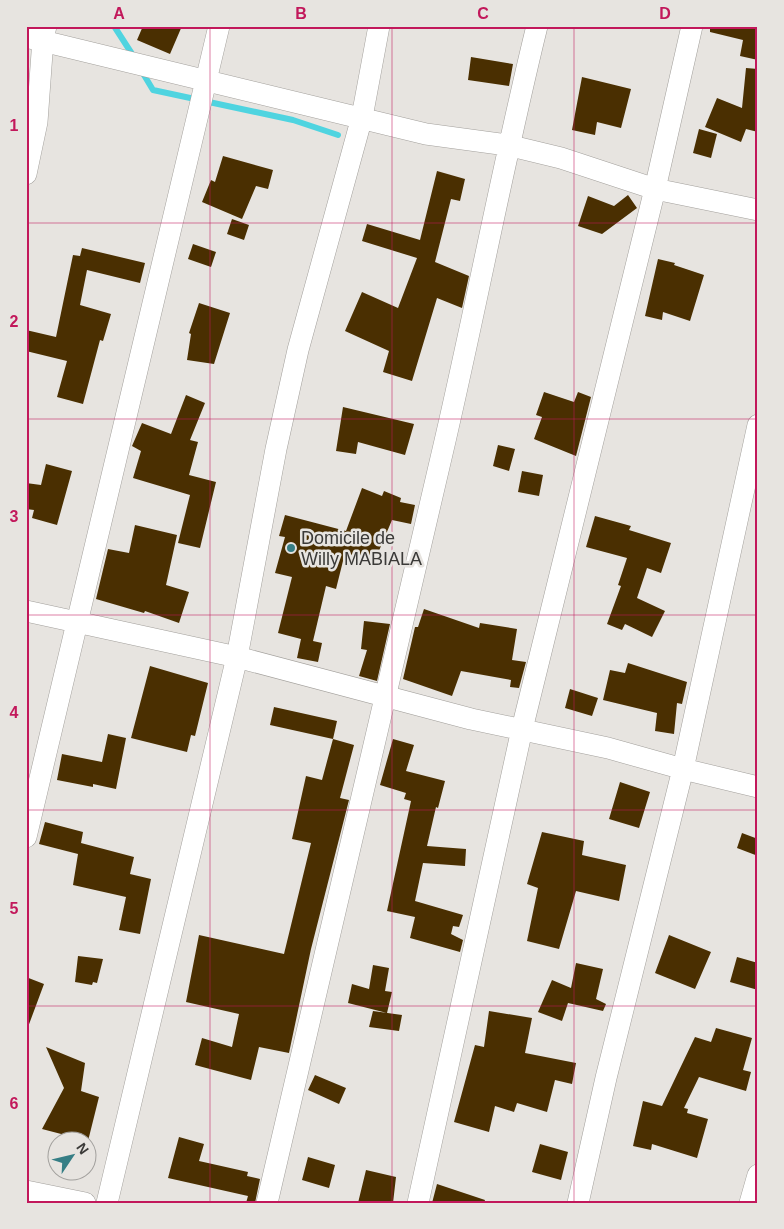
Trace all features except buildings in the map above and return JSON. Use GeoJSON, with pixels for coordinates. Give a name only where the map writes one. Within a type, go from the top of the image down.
{"type":"FeatureCollection","features":[{"type":"Feature","properties":{"kind":"street"},"geometry":{"type":"LineString","coordinates":[[26,837],[219,26]]}},
{"type":"Feature","properties":{"kind":"street"},"geometry":{"type":"LineString","coordinates":[[107,1203],[237,657],[276,449],[298,350],[362,117],[379,26]]}},
{"type":"Feature","properties":{"kind":"street"},"geometry":{"type":"LineString","coordinates":[[268,1203],[491,236],[507,145],[537,26]]}},
{"type":"Feature","properties":{"kind":"street"},"geometry":{"type":"LineString","coordinates":[[418,1203],[522,729],[655,189],[692,26]]}},
{"type":"Feature","properties":{"kind":"street"},"geometry":{"type":"LineString","coordinates":[[26,174],[37,122],[39,34],[206,82],[362,117],[426,134],[507,145],[561,158],[655,189],[758,210]]}},
{"type":"Feature","properties":{"kind":"street"},"geometry":{"type":"LineString","coordinates":[[578,1203],[606,1078],[683,770],[758,425]]}},
{"type":"Feature","properties":{"kind":"street"},"geometry":{"type":"LineString","coordinates":[[26,611],[237,657],[471,719],[608,748],[683,770],[758,787]]}},
{"type":"Feature","properties":{"kind":"street"},"geometry":{"type":"LineString","coordinates":[[750,1203],[758,1175]]}},
{"type":"Feature","properties":{"kind":"street"},"geometry":{"type":"LineString","coordinates":[[26,1192],[85,1203]]}},
{"type":"Feature","properties":{"kind":"waterway"},"geometry":{"type":"LineString","coordinates":[[114,26],[134,57]]}},
{"type":"Feature","properties":{"kind":"waterway"},"geometry":{"type":"LineString","coordinates":[[141,70],[153,90],[293,120],[338,135]]}},
{"type":"Feature","properties":{"kind":"place","name":"Domicile de Willy MABIALA"},"geometry":{"type":"Point","coordinates":[291,548]}}]}
